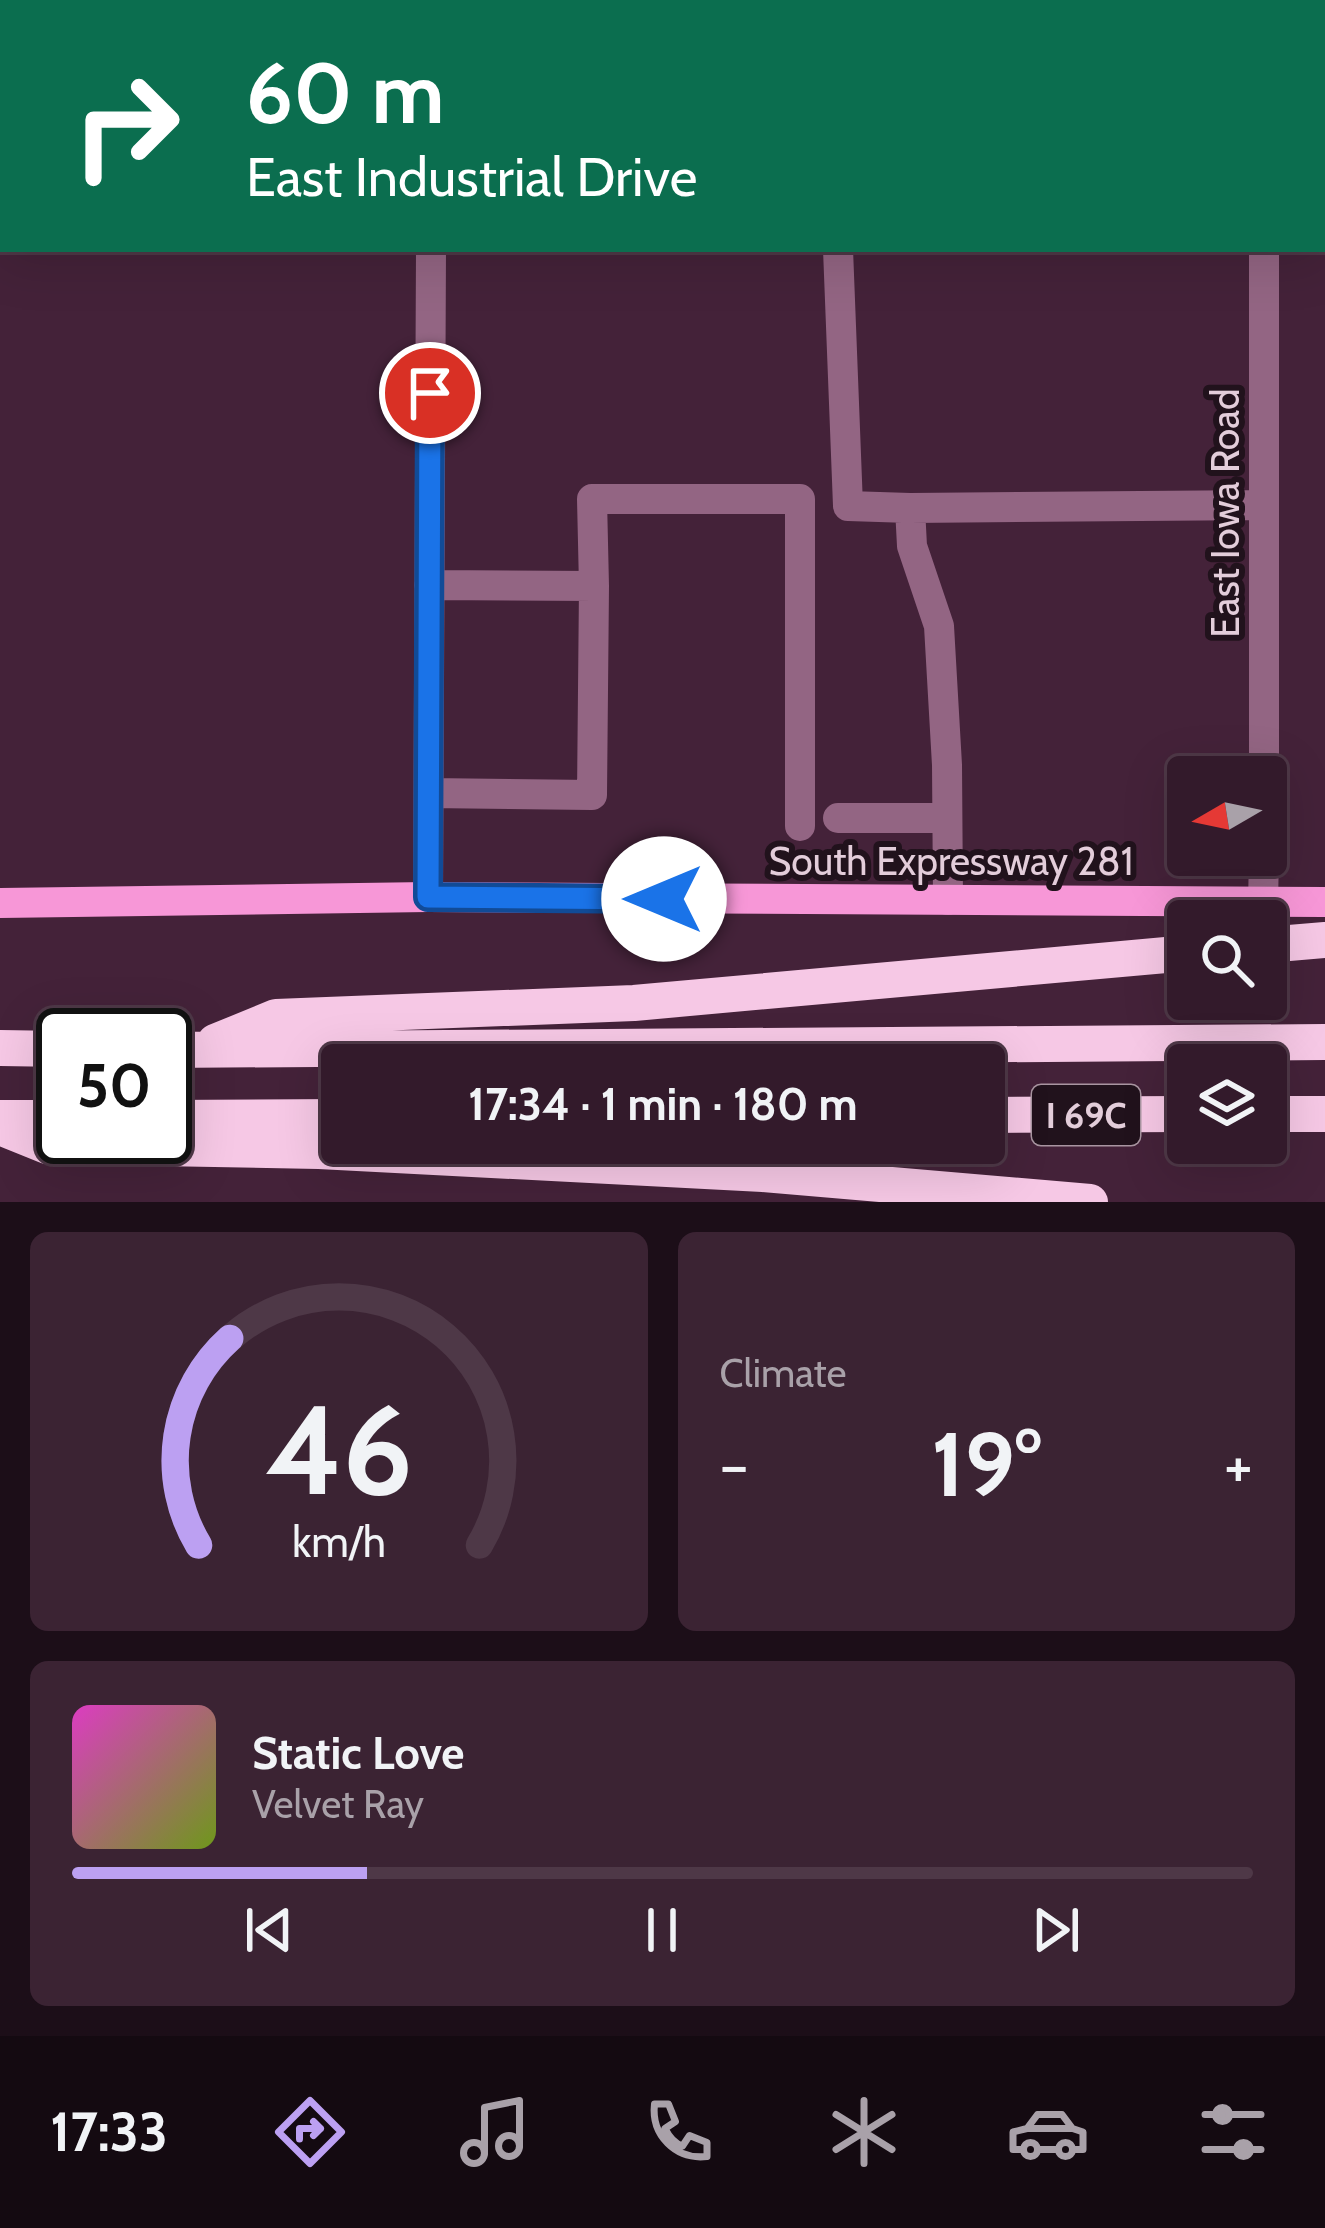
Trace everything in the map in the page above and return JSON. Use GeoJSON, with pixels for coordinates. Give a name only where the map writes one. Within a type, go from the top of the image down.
{"type":"FeatureCollection","features":[{"type":"Feature","properties":{"kind":"highway"},"geometry":{"type":"LineString","coordinates":[[1287,943],[1325,940]]}},
{"type":"Feature","properties":{"kind":"highway"},"geometry":{"type":"LineString","coordinates":[[192,1046],[276,1017],[634,1003],[1167,955]]}},
{"type":"Feature","properties":{"kind":"highway","name":"I 69C"},"geometry":{"type":"LineString","coordinates":[[192,1050],[1325,1042]]}},
{"type":"Feature","properties":{"kind":"highway"},"geometry":{"type":"LineString","coordinates":[[0,1048],[36,1048]]}},
{"type":"Feature","properties":{"kind":"highway","name":"I 69C"},"geometry":{"type":"LineString","coordinates":[[1005,1115],[1167,1114]]}},
{"type":"Feature","properties":{"kind":"highway"},"geometry":{"type":"LineString","coordinates":[[1287,1114],[1325,1114]]}},
{"type":"Feature","properties":{"kind":"highway"},"geometry":{"type":"LineString","coordinates":[[192,1118],[321,1118]]}},
{"type":"Feature","properties":{"kind":"highway"},"geometry":{"type":"LineString","coordinates":[[0,1123],[36,1120]]}},
{"type":"Feature","properties":{"kind":"highway"},"geometry":{"type":"LineString","coordinates":[[0,1123],[47,1146],[319,1151],[763,1174],[1090,1202]]}},
{"type":"Feature","properties":{"kind":"main road","name":"South Expressway 281"},"geometry":{"type":"LineString","coordinates":[[0,903],[428,897],[1167,901]]}},
{"type":"Feature","properties":{"kind":"main road","name":"South Expressway 281"},"geometry":{"type":"LineString","coordinates":[[1287,902],[1325,902]]}},
{"type":"Feature","properties":{"kind":"street"},"geometry":{"type":"LineString","coordinates":[[428,897],[430,252]]}},
{"type":"Feature","properties":{"kind":"street"},"geometry":{"type":"LineString","coordinates":[[838,252],[848,506],[1264,506]]}},
{"type":"Feature","properties":{"kind":"street","name":"East Iowa Road"},"geometry":{"type":"LineString","coordinates":[[1264,252],[1264,756]]}},
{"type":"Feature","properties":{"kind":"street"},"geometry":{"type":"LineString","coordinates":[[429,793],[592,795],[592,499],[800,499],[800,826]]}},
{"type":"Feature","properties":{"kind":"street"},"geometry":{"type":"LineString","coordinates":[[910,508],[912,546],[939,626],[948,900]]}},
{"type":"Feature","properties":{"kind":"street"},"geometry":{"type":"LineString","coordinates":[[429,585],[593,586]]}},
{"type":"Feature","properties":{"kind":"street"},"geometry":{"type":"LineString","coordinates":[[838,818],[947,818]]}},
{"type":"Feature","properties":{"kind":"route"},"geometry":{"type":"LineString","coordinates":[[430,393],[428,897],[664,899]]}}]}
